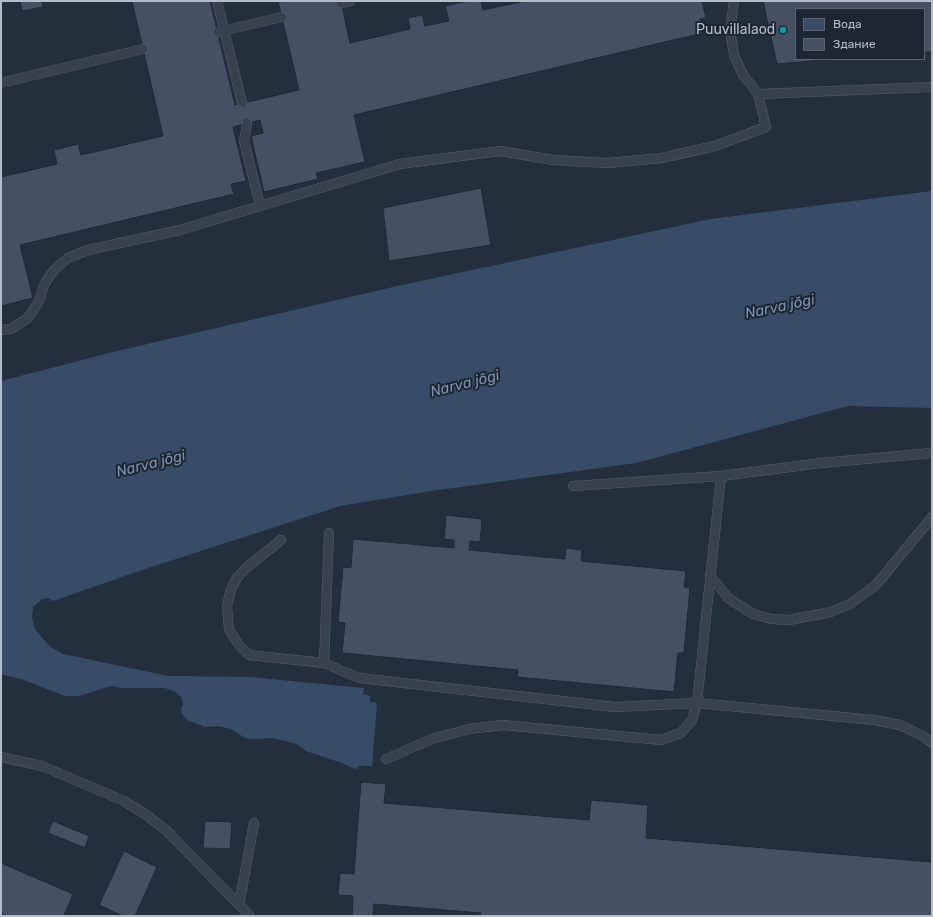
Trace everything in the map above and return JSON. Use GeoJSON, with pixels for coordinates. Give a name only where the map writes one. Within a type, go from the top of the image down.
{"type":"FeatureCollection","features":[{"type":"Feature","properties":{"kind":"lane"},"geometry":{"type":"LineString","coordinates":[[217,1],[221,31],[242,103]]}},
{"type":"Feature","properties":{"kind":"lane"},"geometry":{"type":"LineString","coordinates":[[1,330],[11,329],[28,318],[39,301],[45,283],[51,274],[68,258],[88,250],[180,230],[400,164],[500,151],[553,160],[608,163],[662,158],[715,146],[766,127],[758,94],[744,75],[734,55],[730,31],[734,1]]}},
{"type":"Feature","properties":{"kind":"lane"},"geometry":{"type":"LineString","coordinates":[[221,31],[282,17]]}},
{"type":"Feature","properties":{"kind":"lane"},"geometry":{"type":"LineString","coordinates":[[1,83],[143,49]]}},
{"type":"Feature","properties":{"kind":"lane"},"geometry":{"type":"LineString","coordinates":[[758,94],[932,87]]}},
{"type":"Feature","properties":{"kind":"lane"},"geometry":{"type":"LineString","coordinates":[[247,123],[244,140],[260,205]]}},
{"type":"Feature","properties":{"kind":"lane"},"geometry":{"type":"LineString","coordinates":[[572,486],[721,476],[820,463],[932,453]]}},
{"type":"Feature","properties":{"kind":"lane"},"geometry":{"type":"LineString","coordinates":[[386,759],[432,739],[469,729],[503,725],[661,740],[681,733],[692,720],[696,703],[721,476]]}},
{"type":"Feature","properties":{"kind":"lane"},"geometry":{"type":"LineString","coordinates":[[710,575],[728,598],[753,614],[771,619],[789,620],[831,612],[850,604],[876,586],[932,517]]}},
{"type":"Feature","properties":{"kind":"lane"},"geometry":{"type":"LineString","coordinates":[[324,664],[329,534]]}},
{"type":"Feature","properties":{"kind":"lane"},"geometry":{"type":"LineString","coordinates":[[281,540],[246,568],[230,589],[227,606],[230,629],[238,644],[249,655],[324,664],[359,678],[607,706],[696,703],[874,720],[900,725],[932,742]]}},
{"type":"Feature","properties":{"kind":"lane"},"geometry":{"type":"LineString","coordinates":[[1,757],[42,766],[124,801],[148,816],[167,831],[250,916]]}},
{"type":"Feature","properties":{"kind":"lane"},"geometry":{"type":"LineString","coordinates":[[239,905],[254,823]]}},
{"type":"Feature","properties":{"kind":"water","name":"Narva jõgi"},"geometry":{"type":"Polygon","coordinates":[[[932,191],[932,408],[848,406],[636,463],[431,491],[340,506],[142,570],[53,601],[49,598],[42,599],[33,607],[32,618],[35,629],[50,647],[63,654],[168,676],[250,677],[364,688],[363,694],[370,696],[370,702],[377,703],[372,766],[361,766],[355,769],[306,751],[297,744],[273,738],[245,738],[231,729],[219,726],[205,727],[187,720],[182,714],[182,698],[176,692],[165,688],[122,688],[111,686],[79,696],[65,696],[24,680],[1,674],[1,381],[113,352],[393,287],[711,219],[932,191]]]}},
{"type":"Feature","properties":{"kind":"building"},"geometry":{"type":"Polygon","coordinates":[[[20,1],[42,1],[43,7],[22,11],[20,1]]]}},
{"type":"Feature","properties":{"kind":"building"},"geometry":{"type":"Polygon","coordinates":[[[132,1],[210,1],[235,105],[299,90],[278,1],[341,1],[350,43],[410,29],[408,18],[422,15],[425,26],[449,21],[445,6],[468,1],[481,1],[483,10],[525,1],[702,1],[706,18],[700,19],[703,33],[354,115],[365,162],[316,173],[318,179],[264,192],[251,136],[263,133],[260,120],[233,127],[246,181],[231,184],[234,194],[20,245],[33,298],[1,306],[1,177],[57,164],[54,150],[78,144],[81,155],[163,136],[132,1]]]}},
{"type":"Feature","properties":{"kind":"building","name":"Puuvillalaod"},"geometry":{"type":"Polygon","coordinates":[[[763,1],[932,1],[932,52],[925,52],[925,8],[795,8],[795,60],[824,60],[777,64],[763,1]]]}},
{"type":"Feature","properties":{"kind":"building"},"geometry":{"type":"Polygon","coordinates":[[[481,188],[491,245],[389,261],[383,208],[481,188]]]}},
{"type":"Feature","properties":{"kind":"building"},"geometry":{"type":"Polygon","coordinates":[[[446,515],[482,519],[480,542],[470,541],[469,550],[565,559],[566,548],[582,550],[581,561],[686,571],[684,587],[690,588],[684,653],[678,653],[674,692],[517,677],[518,670],[342,653],[345,623],[338,622],[343,567],[351,568],[353,539],[454,548],[454,540],[444,539],[446,515]]]}},
{"type":"Feature","properties":{"kind":"building"},"geometry":{"type":"Polygon","coordinates":[[[361,782],[386,784],[384,803],[589,820],[591,800],[648,805],[646,838],[932,862],[932,916],[480,916],[481,913],[374,904],[373,916],[352,916],[353,896],[338,895],[340,873],[354,874],[361,782]]]}},
{"type":"Feature","properties":{"kind":"building"},"geometry":{"type":"Polygon","coordinates":[[[53,821],[89,836],[85,848],[48,833],[53,821]]]}},
{"type":"Feature","properties":{"kind":"building"},"geometry":{"type":"Polygon","coordinates":[[[205,821],[232,822],[230,849],[203,848],[205,821]]]}},
{"type":"Feature","properties":{"kind":"building"},"geometry":{"type":"Polygon","coordinates":[[[124,851],[157,867],[135,916],[123,916],[99,905],[124,851]]]}},
{"type":"Feature","properties":{"kind":"building"},"geometry":{"type":"Polygon","coordinates":[[[1,863],[73,894],[64,916],[7,916],[1,913],[1,863]]]}},
{"type":"Feature","properties":{"kind":"place","name":"Puuvillalaod"},"geometry":{"type":"Point","coordinates":[783,30]}}]}
